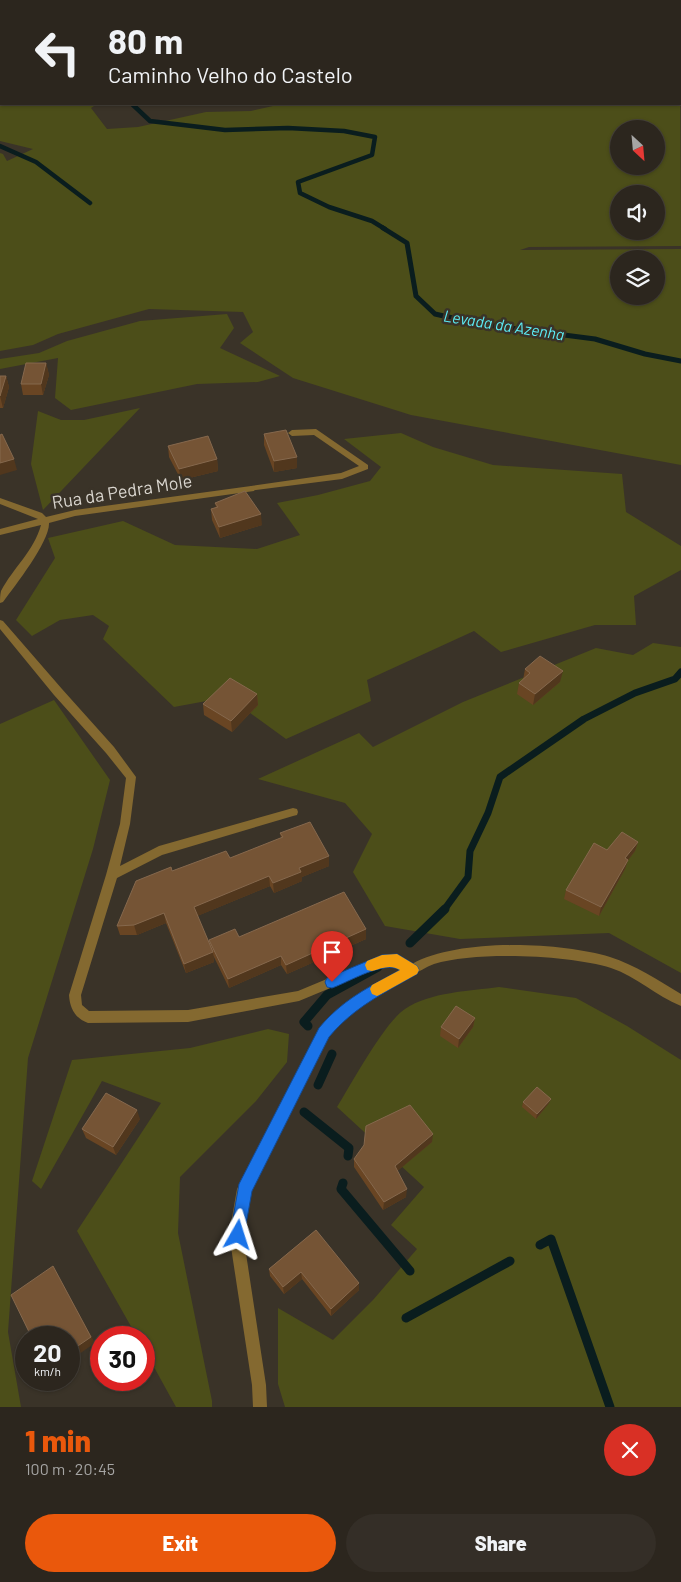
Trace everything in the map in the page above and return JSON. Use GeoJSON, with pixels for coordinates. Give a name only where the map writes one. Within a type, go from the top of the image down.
{"type":"FeatureCollection","features":[{"type":"Feature","properties":{"kind":"street","name":"Rua da Pedra Mole"},"geometry":{"type":"LineString","coordinates":[[0,532],[75,513],[342,476],[366,467],[316,432],[292,433]]}},
{"type":"Feature","properties":{"kind":"street"},"geometry":{"type":"LineString","coordinates":[[0,501],[39,515],[44,522],[44,530],[34,549],[0,600]]}},
{"type":"Feature","properties":{"kind":"street"},"geometry":{"type":"LineString","coordinates":[[0,623],[129,772],[131,782],[125,824],[112,875],[75,995],[75,1006],[83,1014],[88,1017],[188,1016],[299,996],[382,961],[397,960],[412,970]]}},
{"type":"Feature","properties":{"kind":"street"},"geometry":{"type":"LineString","coordinates":[[112,875],[158,851],[293,812]]}},
{"type":"Feature","properties":{"kind":"street"},"geometry":{"type":"LineString","coordinates":[[260,1407],[238,1247],[238,1223],[244,1190],[324,1032],[337,1017],[351,1005],[412,970],[432,960],[450,955],[519,952],[588,957],[612,964],[681,1000]]}},
{"type":"Feature","properties":{"kind":"shaded area"},"geometry":{"type":"Polygon","coordinates":[[[0,105],[96,105],[91,108],[107,129],[138,127],[206,112],[251,111],[278,105],[680,105],[681,246],[529,247],[520,250],[681,249],[681,465],[411,415],[293,378],[240,343],[253,332],[243,312],[149,309],[58,334],[33,345],[0,351],[0,153],[3,154],[7,161],[33,149],[0,141],[0,105]]]}},
{"type":"Feature","properties":{"kind":"shaded area"},"geometry":{"type":"Polygon","coordinates":[[[227,314],[234,328],[220,348],[280,376],[258,382],[197,384],[71,410],[55,398],[58,358],[0,369],[0,359],[39,353],[67,341],[140,321],[227,314]]]}},
{"type":"Feature","properties":{"kind":"shaded area"},"geometry":{"type":"Polygon","coordinates":[[[140,408],[43,510],[31,464],[38,411],[61,420],[84,420],[140,408]]]}},
{"type":"Feature","properties":{"kind":"shaded area"},"geometry":{"type":"Polygon","coordinates":[[[401,433],[433,447],[493,465],[622,474],[626,512],[681,546],[681,570],[634,596],[636,625],[595,625],[501,652],[474,631],[367,680],[371,701],[286,739],[228,697],[174,707],[103,639],[109,626],[93,615],[60,620],[32,636],[16,620],[55,558],[48,538],[123,521],[175,545],[257,549],[300,535],[277,503],[318,495],[370,481],[381,467],[344,439],[401,433]]]}},
{"type":"Feature","properties":{"kind":"shaded area"},"geometry":{"type":"Polygon","coordinates":[[[653,643],[681,647],[681,973],[609,933],[460,939],[385,926],[353,872],[372,834],[345,803],[258,779],[359,733],[373,747],[463,702],[596,648],[633,655],[653,643]]]}},
{"type":"Feature","properties":{"kind":"shaded area"},"geometry":{"type":"Polygon","coordinates":[[[54,700],[110,780],[93,849],[28,1058],[8,1332],[15,1372],[15,1391],[18,1391],[21,1407],[0,1407],[0,724],[54,700]]]}},
{"type":"Feature","properties":{"kind":"shaded area"},"geometry":{"type":"Polygon","coordinates":[[[499,987],[576,998],[627,1026],[681,1060],[681,1407],[285,1407],[278,1384],[278,1308],[333,1340],[373,1300],[417,1249],[391,1225],[424,1187],[337,1107],[378,1040],[405,1009],[415,1003],[438,996],[499,987]]]}},
{"type":"Feature","properties":{"kind":"shaded area"},"geometry":{"type":"Polygon","coordinates":[[[268,1029],[289,1034],[287,1062],[256,1101],[180,1177],[178,1233],[212,1407],[176,1407],[155,1369],[155,1326],[131,1326],[77,1231],[161,1103],[102,1081],[41,1189],[32,1181],[72,1060],[190,1048],[268,1029]]]}},
{"type":"Feature","properties":{"kind":"building"},"geometry":{"type":"Polygon","coordinates":[[[26,363],[46,363],[41,384],[21,384],[26,363]]]}},
{"type":"Feature","properties":{"kind":"building"},"geometry":{"type":"Polygon","coordinates":[[[0,376],[6,376],[0,396],[0,376]]]}},
{"type":"Feature","properties":{"kind":"building"},"geometry":{"type":"Polygon","coordinates":[[[286,430],[297,457],[274,461],[264,434],[286,430]]]}},
{"type":"Feature","properties":{"kind":"building"},"geometry":{"type":"Polygon","coordinates":[[[2,434],[14,459],[0,463],[0,435],[2,434]]]}},
{"type":"Feature","properties":{"kind":"building"},"geometry":{"type":"Polygon","coordinates":[[[208,436],[217,459],[179,469],[168,446],[208,436]]]}},
{"type":"Feature","properties":{"kind":"building"},"geometry":{"type":"Polygon","coordinates":[[[245,491],[261,514],[219,527],[211,509],[218,507],[215,503],[245,491]]]}},
{"type":"Feature","properties":{"kind":"building"},"geometry":{"type":"Polygon","coordinates":[[[540,656],[563,671],[535,694],[519,683],[530,673],[525,669],[540,656]]]}},
{"type":"Feature","properties":{"kind":"building"},"geometry":{"type":"Polygon","coordinates":[[[230,678],[257,694],[231,721],[203,704],[230,678]]]}},
{"type":"Feature","properties":{"kind":"building"},"geometry":{"type":"Polygon","coordinates":[[[310,822],[329,856],[299,868],[301,872],[273,883],[269,876],[194,907],[213,952],[184,964],[164,913],[134,925],[117,926],[136,881],[171,867],[172,871],[226,851],[230,858],[283,837],[280,833],[310,822]]]}},
{"type":"Feature","properties":{"kind":"building"},"geometry":{"type":"Polygon","coordinates":[[[622,832],[638,842],[625,858],[628,860],[601,907],[566,890],[594,843],[607,850],[622,832]]]}},
{"type":"Feature","properties":{"kind":"building"},"geometry":{"type":"Polygon","coordinates":[[[344,892],[366,929],[286,965],[281,956],[228,979],[209,940],[235,929],[239,937],[344,892]]]}},
{"type":"Feature","properties":{"kind":"building"},"geometry":{"type":"Polygon","coordinates":[[[456,1006],[475,1018],[459,1039],[441,1027],[456,1006]]]}},
{"type":"Feature","properties":{"kind":"building"},"geometry":{"type":"Polygon","coordinates":[[[537,1087],[551,1099],[537,1114],[523,1102],[537,1087]]]}},
{"type":"Feature","properties":{"kind":"building"},"geometry":{"type":"Polygon","coordinates":[[[106,1093],[137,1110],[113,1147],[82,1129],[106,1093]]]}},
{"type":"Feature","properties":{"kind":"building"},"geometry":{"type":"Polygon","coordinates":[[[410,1105],[433,1134],[395,1166],[407,1189],[384,1202],[354,1159],[364,1145],[366,1126],[410,1105]]]}},
{"type":"Feature","properties":{"kind":"building"},"geometry":{"type":"Polygon","coordinates":[[[316,1230],[359,1283],[331,1309],[301,1272],[283,1287],[269,1269],[316,1230]]]}},
{"type":"Feature","properties":{"kind":"building"},"geometry":{"type":"Polygon","coordinates":[[[53,1266],[90,1338],[80,1344],[80,1326],[26,1326],[11,1295],[53,1266]]]}},
{"type":"Feature","properties":{"kind":"waterway","name":"Levada da Azenha"},"geometry":{"type":"LineString","coordinates":[[133,105],[150,121],[225,130],[288,128],[344,131],[375,137],[372,155],[298,182],[300,193],[329,207],[372,221],[385,229]]}},
{"type":"Feature","properties":{"kind":"waterway"},"geometry":{"type":"LineString","coordinates":[[0,146],[36,162],[90,203]]}},
{"type":"Feature","properties":{"kind":"waterway","name":"Levada da Azenha"},"geometry":{"type":"LineString","coordinates":[[383,228],[407,243],[416,296],[435,314],[479,324],[595,339],[645,354],[681,361]]}},
{"type":"Feature","properties":{"kind":"waterway","name":"Levada da Azenha"},"geometry":{"type":"LineString","coordinates":[[444,910],[468,877],[470,851],[488,813],[500,777],[584,719],[635,693],[675,679],[681,672]]}},
{"type":"Feature","properties":{"kind":"waterway","name":"Levada da Azenha"},"geometry":{"type":"LineString","coordinates":[[410,943],[444,910]]}},
{"type":"Feature","properties":{"kind":"waterway","name":"Levada da Azenha"},"geometry":{"type":"LineString","coordinates":[[308,1026],[304,1022],[327,995],[378,967]]}},
{"type":"Feature","properties":{"kind":"waterway","name":"Levada da Azenha"},"geometry":{"type":"LineString","coordinates":[[318,1085],[332,1054]]}},
{"type":"Feature","properties":{"kind":"waterway","name":"Levada da Azenha"},"geometry":{"type":"LineString","coordinates":[[304,1112],[349,1148],[348,1156]]}},
{"type":"Feature","properties":{"kind":"waterway","name":"Levada da Azenha"},"geometry":{"type":"LineString","coordinates":[[343,1183],[341,1189],[410,1271]]}},
{"type":"Feature","properties":{"kind":"waterway","name":"Levada da Azenha"},"geometry":{"type":"LineString","coordinates":[[540,1245],[551,1239],[610,1407]]}},
{"type":"Feature","properties":{"kind":"waterway","name":"Levada da Azenha"},"geometry":{"type":"LineString","coordinates":[[406,1318],[510,1261]]}},
{"type":"Feature","properties":{"kind":"slow traffic"},"geometry":{"type":"LineString","coordinates":[[372,965],[382,961],[397,960],[412,970],[377,989]]}},
{"type":"Feature","properties":{"kind":"route"},"geometry":{"type":"LineString","coordinates":[[238,1235],[238,1223],[244,1190],[324,1032],[351,1005],[412,970],[397,960],[382,961],[332,982]]}}]}
